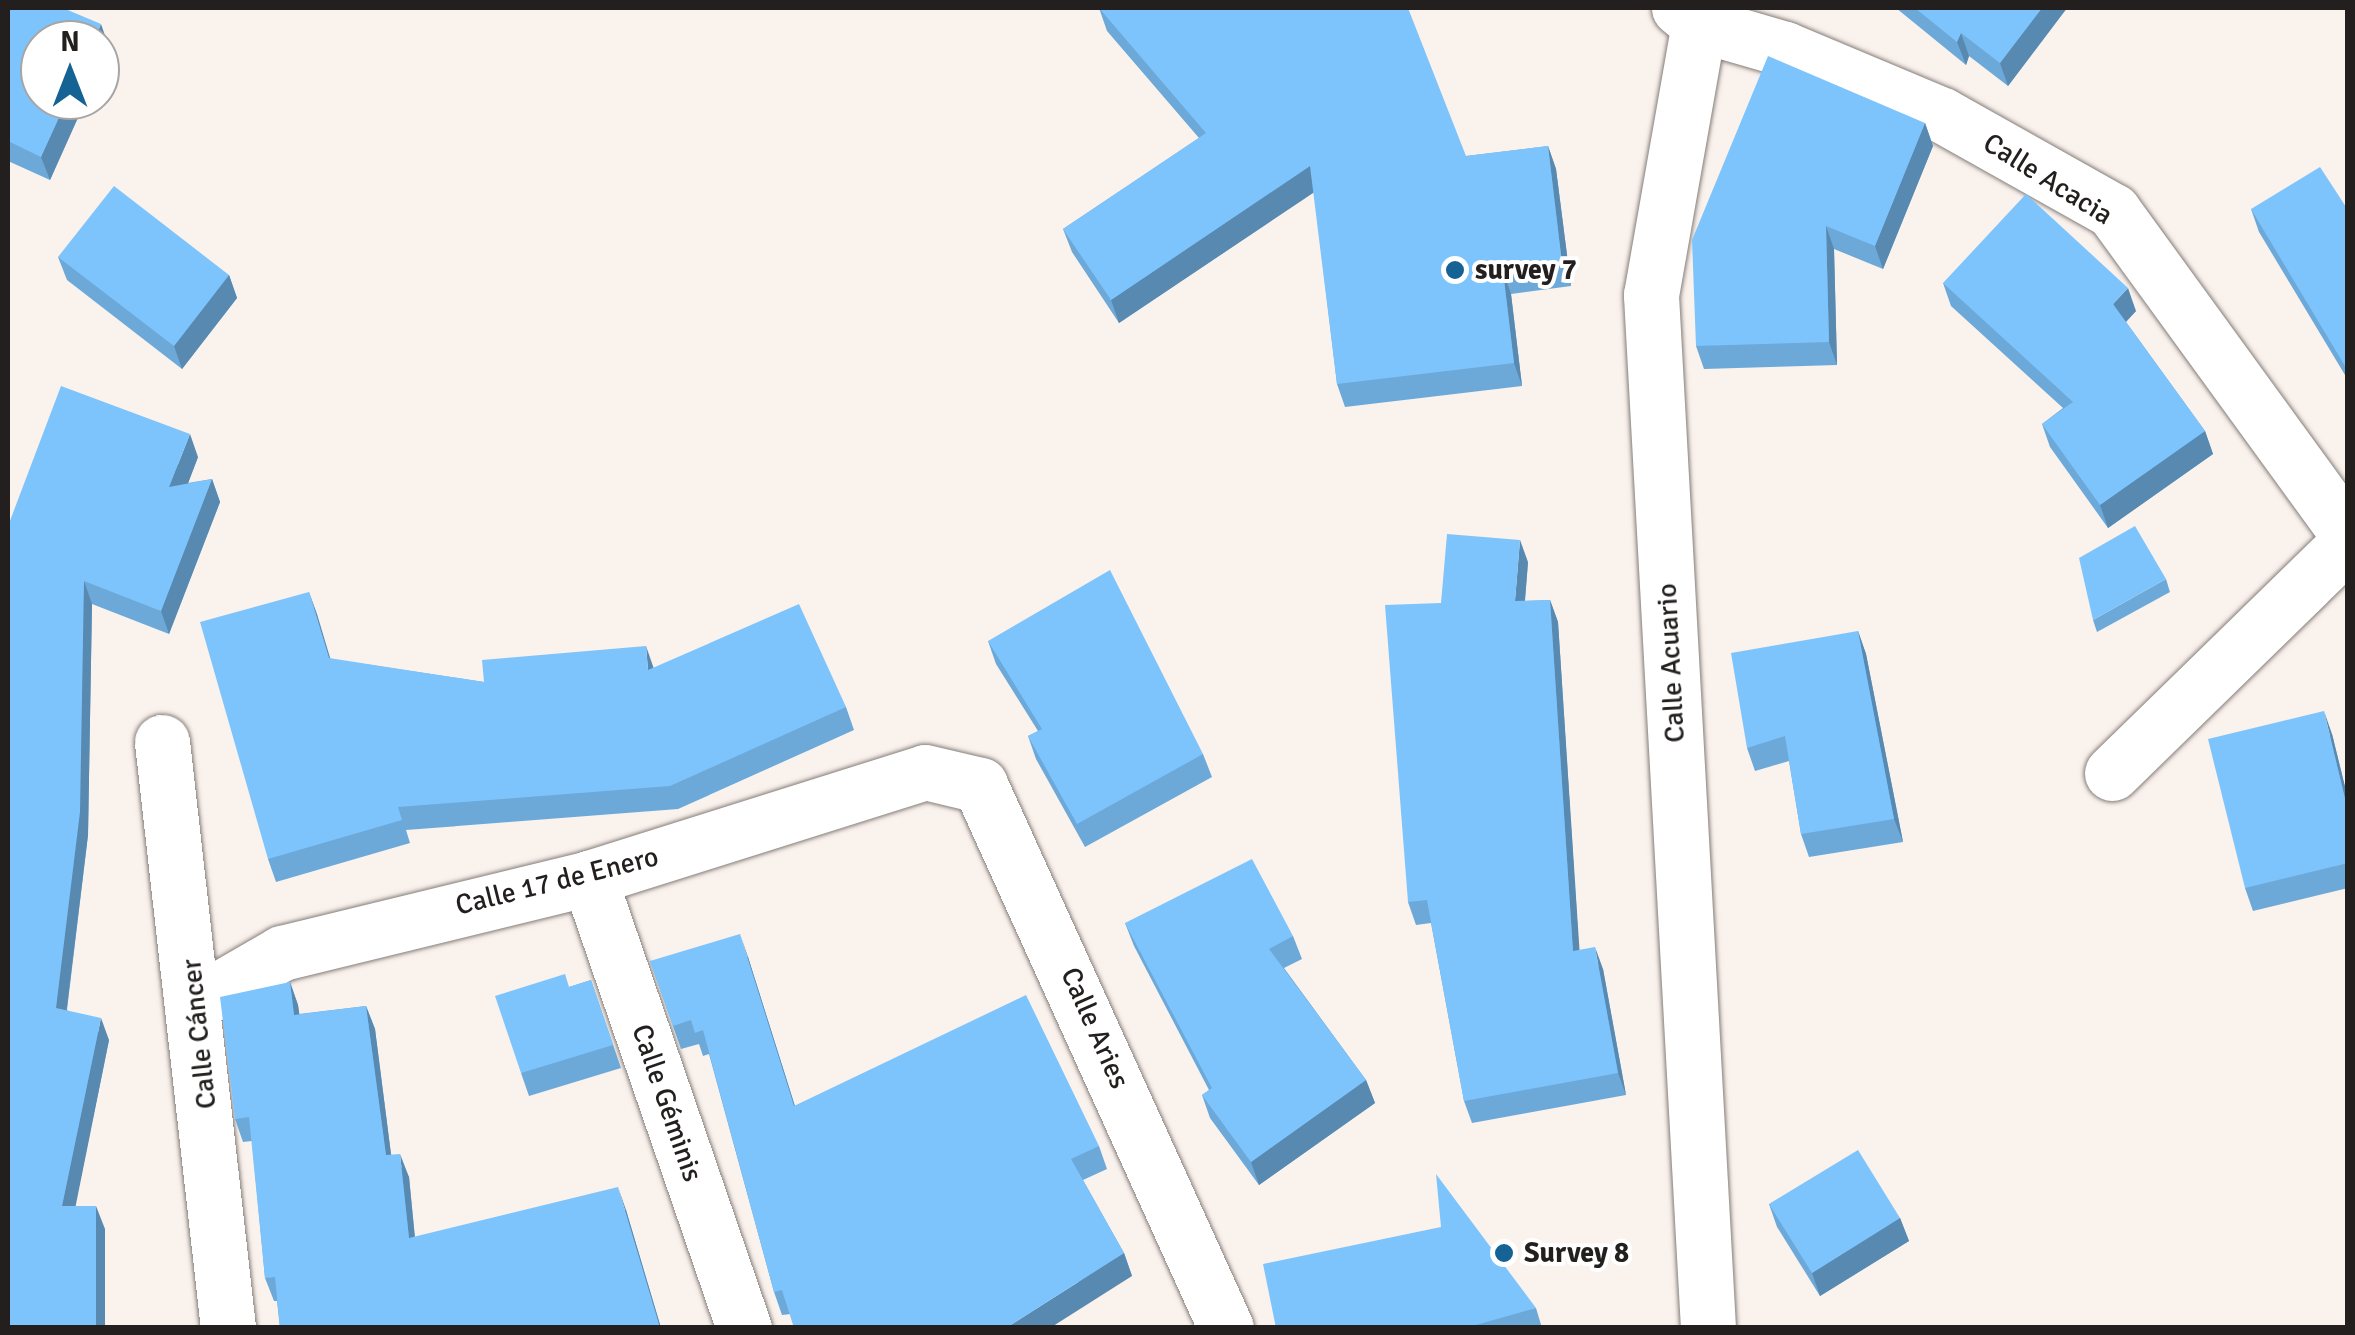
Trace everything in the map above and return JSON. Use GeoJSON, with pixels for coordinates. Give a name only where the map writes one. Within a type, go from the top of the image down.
{"type":"FeatureCollection","features":[{"type":"Feature","properties":{"kind":"street","name":"Calle Acacia"},"geometry":{"type":"LineString","coordinates":[[1698,13],[1942,115],[2113,212],[2348,534]]}},
{"type":"Feature","properties":{"kind":"street","name":"Calle Acuario"},"geometry":{"type":"LineString","coordinates":[[1698,13],[1651,295],[1708,1328]]}},
{"type":"Feature","properties":{"kind":"street"},"geometry":{"type":"LineString","coordinates":[[2112,774],[2348,544]]}},
{"type":"Feature","properties":{"kind":"street","name":"Calle Cáncer"},"geometry":{"type":"LineString","coordinates":[[162,742],[197,1002],[228,1328]]}},
{"type":"Feature","properties":{"kind":"street","name":"Calle 17 de Enero"},"geometry":{"type":"LineString","coordinates":[[197,1002],[282,953],[589,878],[924,772]]}},
{"type":"Feature","properties":{"kind":"street","name":"Calle Aries"},"geometry":{"type":"LineString","coordinates":[[924,772],[980,785],[1012,840],[1226,1328]]}},
{"type":"Feature","properties":{"kind":"street","name":"Calle Géminis"},"geometry":{"type":"LineString","coordinates":[[589,878],[744,1328]]}},
{"type":"Feature","properties":{"kind":"building"},"geometry":{"type":"Polygon","coordinates":[[[8,8],[63,8],[92,20],[20,20],[20,120],[58,120],[41,157],[8,141],[8,8]]]}},
{"type":"Feature","properties":{"kind":"building"},"geometry":{"type":"Polygon","coordinates":[[[1099,8],[1408,8],[1466,156],[1548,146],[1562,263],[1503,271],[1514,363],[1337,384],[1310,166],[1111,300],[1063,229],[1206,133],[1099,8]]]}},
{"type":"Feature","properties":{"kind":"building"},"geometry":{"type":"Polygon","coordinates":[[[1915,8],[2042,8],[2000,63],[1961,33],[1957,42],[1915,8]]]}},
{"type":"Feature","properties":{"kind":"building"},"geometry":{"type":"Polygon","coordinates":[[[1768,56],[1925,123],[1875,246],[1826,226],[1829,342],[1696,346],[1692,240],[1768,56]]]}},
{"type":"Feature","properties":{"kind":"building"},"geometry":{"type":"Polygon","coordinates":[[[2320,167],[2348,210],[2348,371],[2251,209],[2320,167]]]}},
{"type":"Feature","properties":{"kind":"building"},"geometry":{"type":"Polygon","coordinates":[[[114,186],[229,275],[174,346],[58,257],[114,186]]]}},
{"type":"Feature","properties":{"kind":"building"},"geometry":{"type":"Polygon","coordinates":[[[2026,194],[2128,288],[2113,304],[2205,431],[2100,505],[2042,424],[2073,402],[1943,283],[2026,194]]]}},
{"type":"Feature","properties":{"kind":"building"},"geometry":{"type":"Polygon","coordinates":[[[61,386],[190,434],[169,487],[212,479],[161,611],[84,581],[80,812],[56,1008],[101,1018],[62,1206],[96,1206],[96,1328],[8,1328],[8,526],[61,386]]]}},
{"type":"Feature","properties":{"kind":"building"},"geometry":{"type":"Polygon","coordinates":[[[2135,526],[2166,579],[2093,620],[2079,558],[2135,526]]]}},
{"type":"Feature","properties":{"kind":"building"},"geometry":{"type":"Polygon","coordinates":[[[1447,534],[1520,540],[1515,601],[1550,600],[1573,951],[1595,947],[1618,1073],[1464,1101],[1427,900],[1408,902],[1385,605],[1441,603],[1447,534]]]}},
{"type":"Feature","properties":{"kind":"building"},"geometry":{"type":"Polygon","coordinates":[[[1110,570],[1203,754],[1077,824],[1028,736],[1042,729],[988,641],[1110,570]]]}},
{"type":"Feature","properties":{"kind":"building"},"geometry":{"type":"Polygon","coordinates":[[[309,592],[329,658],[484,682],[482,660],[646,646],[648,670],[799,604],[846,707],[670,786],[398,807],[402,820],[268,859],[200,622],[309,592]]]}},
{"type":"Feature","properties":{"kind":"building"},"geometry":{"type":"Polygon","coordinates":[[[1858,631],[1894,819],[1801,834],[1785,736],[1747,748],[1731,653],[1858,631]]]}},
{"type":"Feature","properties":{"kind":"building"},"geometry":{"type":"Polygon","coordinates":[[[2324,711],[2348,811],[2348,863],[2245,888],[2208,739],[2324,711]]]}},
{"type":"Feature","properties":{"kind":"building"},"geometry":{"type":"Polygon","coordinates":[[[1252,859],[1293,936],[1269,949],[1366,1080],[1251,1162],[1202,1095],[1212,1088],[1125,923],[1252,859]]]}},
{"type":"Feature","properties":{"kind":"building"},"geometry":{"type":"Polygon","coordinates":[[[740,934],[794,1106],[1026,995],[1099,1146],[1071,1159],[1124,1253],[1006,1328],[794,1328],[782,1290],[774,1292],[703,1030],[695,1033],[691,1020],[673,1026],[650,961],[740,934]]]}},
{"type":"Feature","properties":{"kind":"building"},"geometry":{"type":"Polygon","coordinates":[[[565,974],[569,987],[591,980],[613,1045],[521,1073],[495,996],[565,974]]]}},
{"type":"Feature","properties":{"kind":"building"},"geometry":{"type":"Polygon","coordinates":[[[290,982],[294,1015],[366,1006],[386,1155],[400,1154],[409,1238],[618,1187],[660,1328],[280,1328],[275,1277],[265,1278],[249,1117],[235,1119],[220,997],[290,982]]]}},
{"type":"Feature","properties":{"kind":"building"},"geometry":{"type":"Polygon","coordinates":[[[1858,1150],[1900,1218],[1812,1273],[1769,1204],[1858,1150]]]}},
{"type":"Feature","properties":{"kind":"building"},"geometry":{"type":"Polygon","coordinates":[[[1436,1174],[1536,1308],[1465,1328],[1276,1328],[1263,1264],[1441,1227],[1436,1174]]]}},
{"type":"Feature","properties":{"kind":"place","name":"survey 7"},"geometry":{"type":"Point","coordinates":[1455,270]}},
{"type":"Feature","properties":{"kind":"place","name":"Survey 8"},"geometry":{"type":"Point","coordinates":[1504,1253]}}]}
